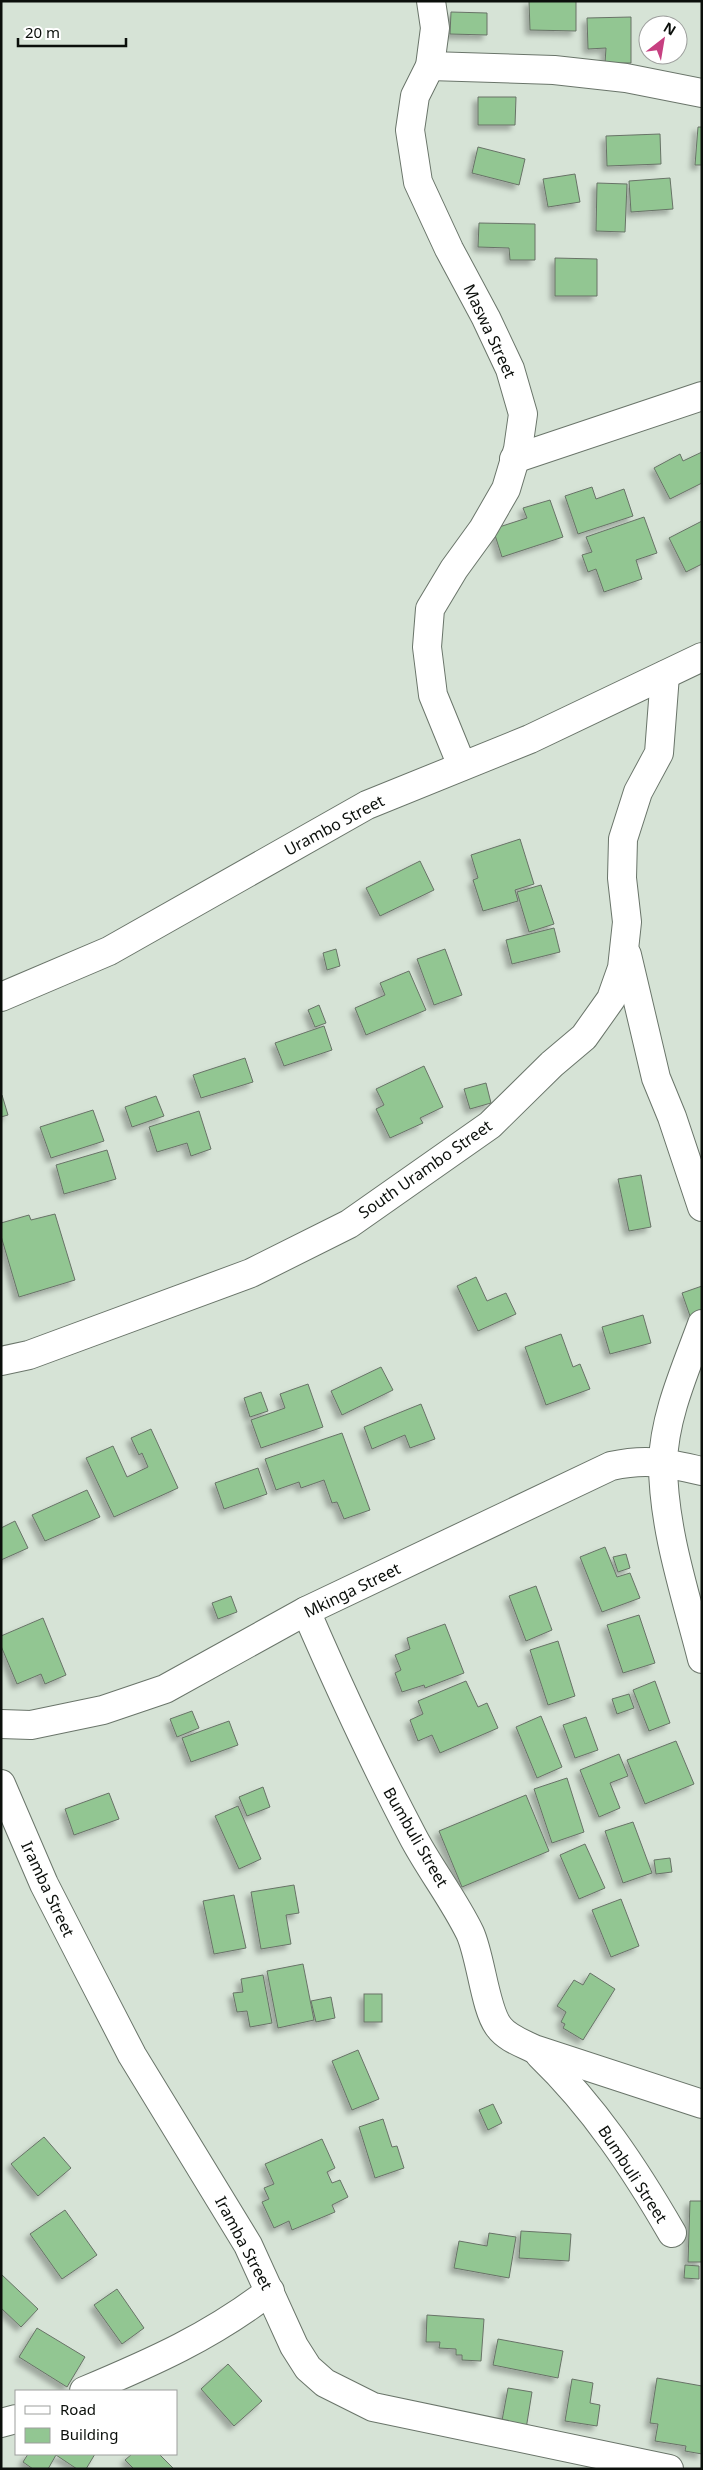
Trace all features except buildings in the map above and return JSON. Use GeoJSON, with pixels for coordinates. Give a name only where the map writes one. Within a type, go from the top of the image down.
{"type":"FeatureCollection","features":[{"type":"Feature","properties":{"kind":"street","name":"Maswa Street"},"geometry":{"type":"LineString","coordinates":[[431,1],[435,28],[430,66],[416,96],[410,130],[418,182],[449,249],[486,318],[510,369],[522,414],[514,459],[506,489],[483,529],[454,569],[430,609],[427,647],[434,694],[462,766]]}},
{"type":"Feature","properties":{"kind":"street"},"geometry":{"type":"LineString","coordinates":[[430,66],[554,70],[626,78],[702,93]]}},
{"type":"Feature","properties":{"kind":"street"},"geometry":{"type":"LineString","coordinates":[[514,459],[702,396]]}},
{"type":"Feature","properties":{"kind":"street","name":"Urambo Street"},"geometry":{"type":"LineString","coordinates":[[1,997],[109,951],[366,805],[530,739],[702,657]]}},
{"type":"Feature","properties":{"kind":"street","name":"South Urambo Street"},"geometry":{"type":"LineString","coordinates":[[1,1360],[29,1355],[251,1273],[349,1224],[490,1126],[552,1064],[584,1037],[611,999],[622,968],[627,922],[622,878],[623,839],[638,792],[659,752],[665,675]]}},
{"type":"Feature","properties":{"kind":"street"},"geometry":{"type":"LineString","coordinates":[[624,944],[656,1078],[672,1117],[702,1207]]}},
{"type":"Feature","properties":{"kind":"street"},"geometry":{"type":"LineString","coordinates":[[702,1324],[681,1380],[668,1426],[663,1462],[666,1512],[702,1659]]}},
{"type":"Feature","properties":{"kind":"street","name":"Mkinga Street"},"geometry":{"type":"LineString","coordinates":[[1,1724],[31,1725],[103,1710],[165,1688],[306,1611],[602,1470],[635,1461],[663,1462],[702,1471]]}},
{"type":"Feature","properties":{"kind":"street","name":"Bumbuli Street"},"geometry":{"type":"LineString","coordinates":[[306,1611],[368,1750],[413,1838],[456,1905],[474,1942],[491,2007],[498,2026],[510,2037],[534,2049],[702,2104]]}},
{"type":"Feature","properties":{"kind":"street","name":"Iramba Street"},"geometry":{"type":"LineString","coordinates":[[1,1784],[44,1884],[132,2055],[226,2206],[270,2292],[294,2346],[308,2368],[325,2383],[366,2404],[450,2424],[664,2468]]}},
{"type":"Feature","properties":{"kind":"street","name":"Bumbuli Street"},"geometry":{"type":"LineString","coordinates":[[534,2049],[566,2080],[608,2133],[645,2187],[672,2233]]}},
{"type":"Feature","properties":{"kind":"street"},"geometry":{"type":"LineString","coordinates":[[86,2390],[166,2356],[237,2316],[270,2292]]}}]}
